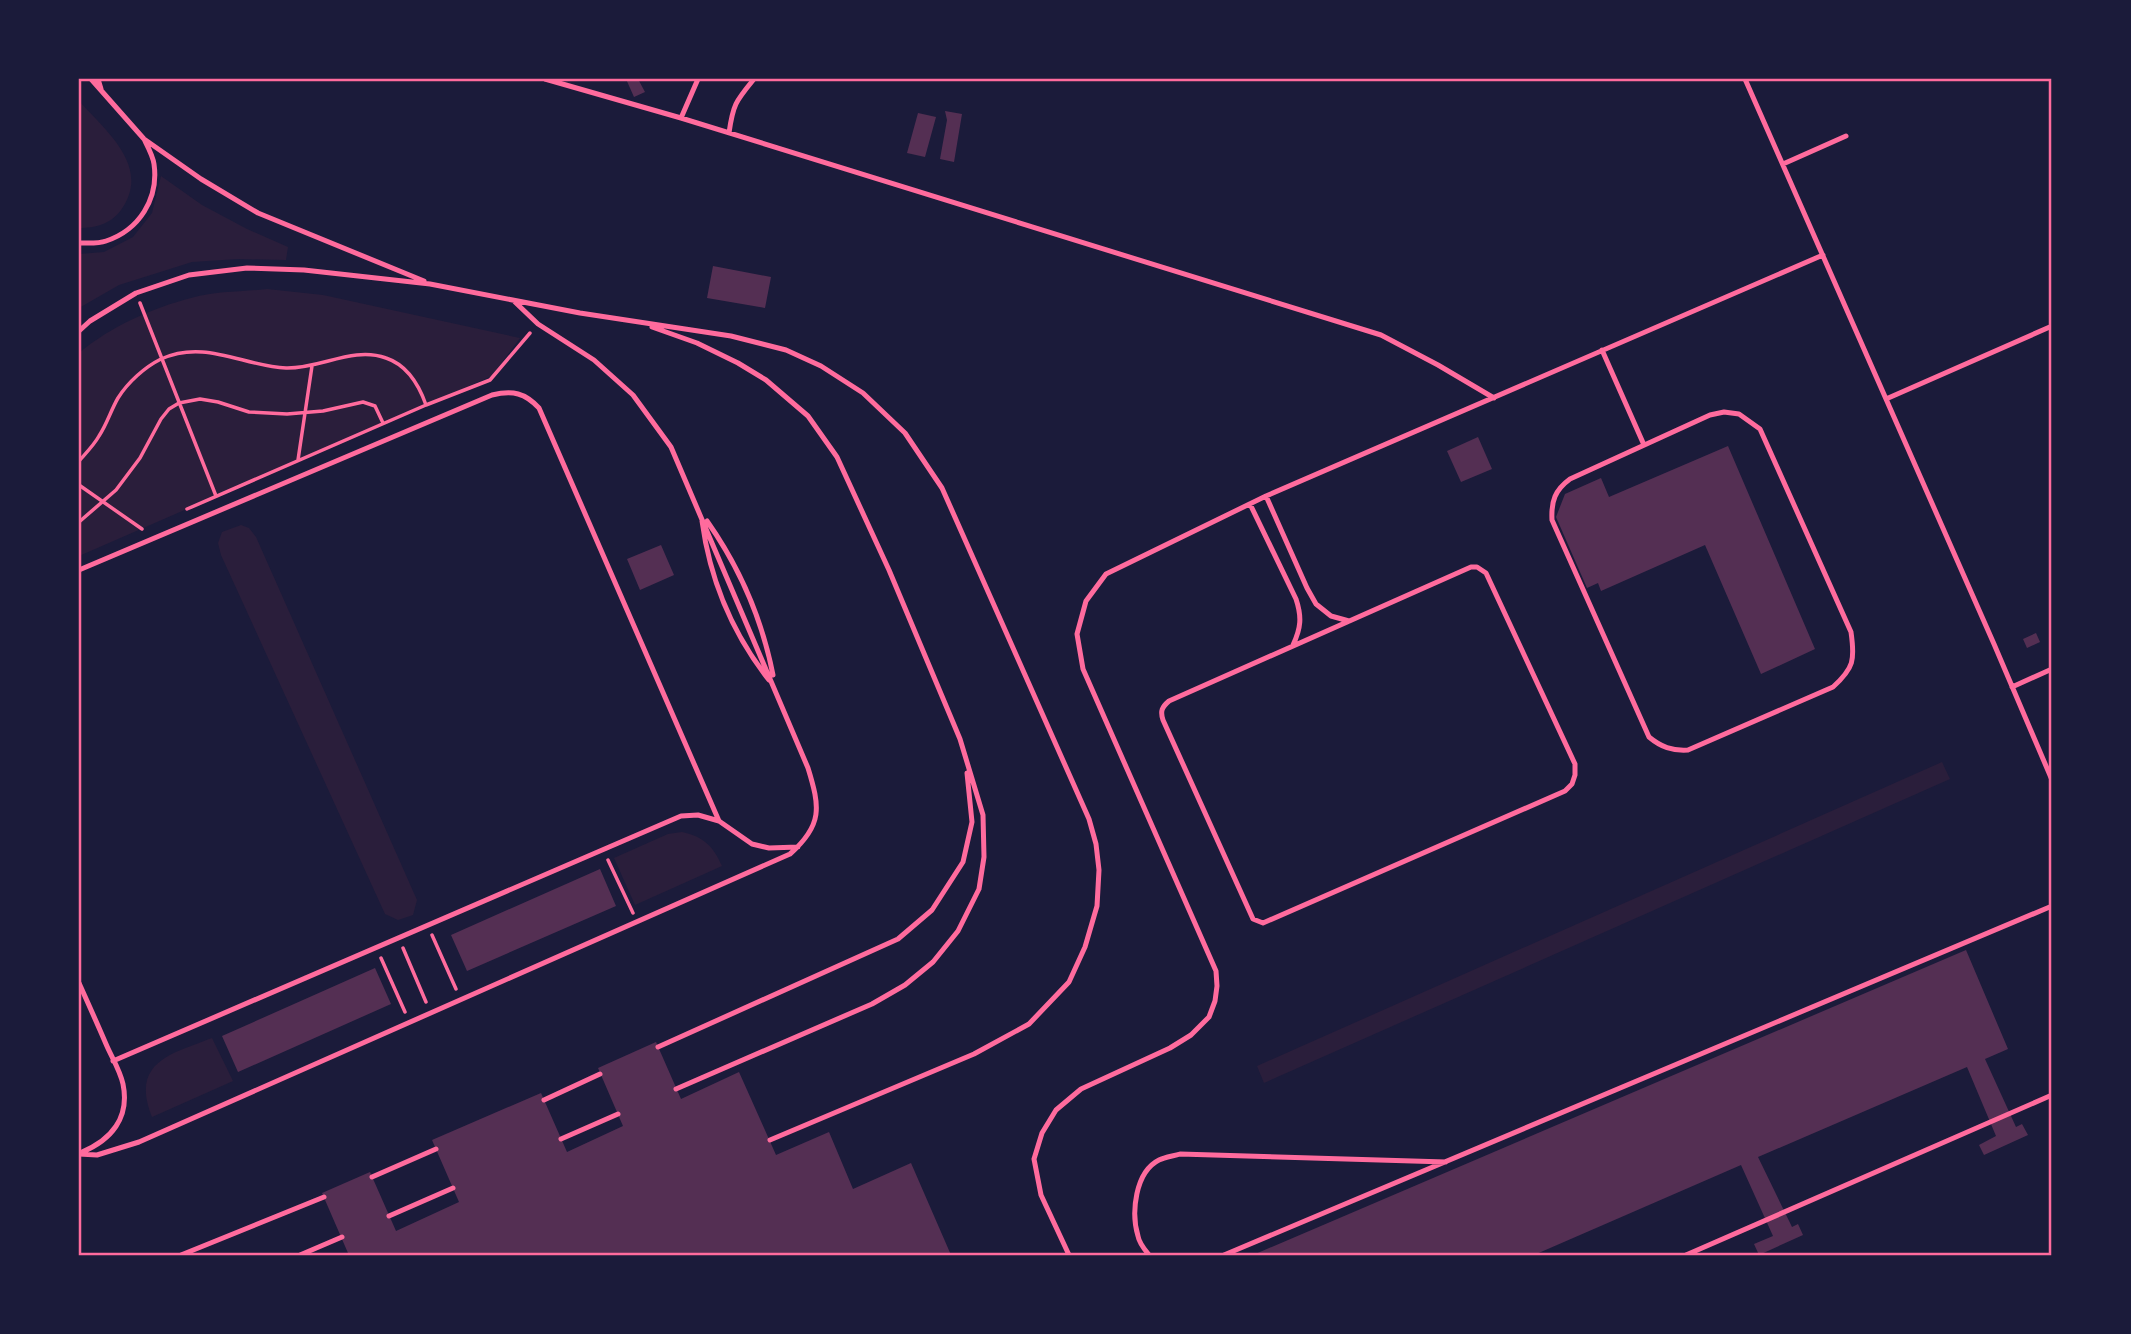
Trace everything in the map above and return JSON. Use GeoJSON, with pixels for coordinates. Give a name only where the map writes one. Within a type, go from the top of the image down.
{"type":"FeatureCollection","features":[{"type":"Feature","properties":{"kind":"lane"},"geometry":{"type":"LineString","coordinates":[[91,79],[145,139],[258,213],[430,284]]}},
{"type":"Feature","properties":{"kind":"lane"},"geometry":{"type":"LineString","coordinates":[[98,79],[103,92]]}},
{"type":"Feature","properties":{"kind":"lane"},"geometry":{"type":"LineString","coordinates":[[545,79],[681,118],[1381,335],[1494,398]]}},
{"type":"Feature","properties":{"kind":"lane"},"geometry":{"type":"LineString","coordinates":[[681,118],[698,79]]}},
{"type":"Feature","properties":{"kind":"lane"},"geometry":{"type":"LineString","coordinates":[[729,133],[732,109],[754,79]]}},
{"type":"Feature","properties":{"kind":"lane"},"geometry":{"type":"LineString","coordinates":[[1745,79],[2052,780]]}},
{"type":"Feature","properties":{"kind":"lane"},"geometry":{"type":"LineString","coordinates":[[1783,164],[1846,136]]}},
{"type":"Feature","properties":{"kind":"lane"},"geometry":{"type":"LineString","coordinates":[[79,243],[104,242],[127,232],[145,213],[155,189],[154,163],[145,139]]}},
{"type":"Feature","properties":{"kind":"lane"},"geometry":{"type":"LineString","coordinates":[[1069,1255],[1041,1195],[1034,1159],[1042,1133],[1056,1110],[1081,1089],[1170,1048],[1191,1035],[1209,1017],[1217,986],[1216,971],[1083,669],[1077,634],[1086,601],[1106,574],[1266,496],[1823,255]]}},
{"type":"Feature","properties":{"kind":"lane"},"geometry":{"type":"LineString","coordinates":[[79,331],[90,321],[136,293],[189,275],[247,268],[304,270],[430,284],[514,301],[731,336],[786,350],[821,366],[863,393],[905,433],[942,488],[1089,819],[1099,870],[1097,906],[1085,947],[1069,982],[1029,1024],[974,1054],[770,1140]]}},
{"type":"Feature","properties":{"kind":"lane"},"geometry":{"type":"LineString","coordinates":[[79,1154],[97,1155],[139,1142],[790,854],[815,824],[817,796],[808,768],[671,447],[633,395],[594,360],[538,324],[514,301]]}},
{"type":"Feature","properties":{"kind":"lane"},"geometry":{"type":"LineString","coordinates":[[642,323],[696,343],[766,380],[807,416],[837,457],[889,570],[960,738],[983,815],[984,857],[979,889],[958,931],[933,962],[905,985],[872,1004],[676,1089]]}},
{"type":"Feature","properties":{"kind":"lane"},"geometry":{"type":"LineString","coordinates":[[1886,399],[2052,326]]}},
{"type":"Feature","properties":{"kind":"lane"},"geometry":{"type":"LineString","coordinates":[[1602,350],[1643,445]]}},
{"type":"Feature","properties":{"kind":"lane"},"geometry":{"type":"LineString","coordinates":[[79,570],[492,396],[506,392],[529,397],[540,408],[719,821]]}},
{"type":"Feature","properties":{"kind":"lane"},"geometry":{"type":"LineString","coordinates":[[1724,412],[1739,414],[1760,429],[1851,632],[1854,653],[1847,674],[1833,687],[1688,750],[1678,751],[1658,745],[1649,737],[1552,520],[1552,507],[1560,486],[1570,478],[1643,445],[1710,415],[1724,412]]}},
{"type":"Feature","properties":{"kind":"lane"},"geometry":{"type":"LineString","coordinates":[[1266,496],[1307,589],[1317,604],[1331,616],[1349,621]]}},
{"type":"Feature","properties":{"kind":"lane"},"geometry":{"type":"LineString","coordinates":[[1250,504],[1296,599],[1301,615],[1300,631],[1292,646]]}},
{"type":"Feature","properties":{"kind":"lane"},"geometry":{"type":"LineString","coordinates":[[700,513],[730,557],[749,595],[776,688]]}},
{"type":"Feature","properties":{"kind":"lane"},"geometry":{"type":"LineString","coordinates":[[700,513],[713,576],[724,606],[750,654],[776,688]]}},
{"type":"Feature","properties":{"kind":"lane"},"geometry":{"type":"LineString","coordinates":[[1471,567],[1482,569],[1565,740],[1575,764],[1572,784],[1564,791],[1263,923],[1253,919],[1161,713],[1163,706],[1169,701],[1292,646],[1471,567]]}},
{"type":"Feature","properties":{"kind":"lane"},"geometry":{"type":"LineString","coordinates":[[2012,687],[2052,669]]}},
{"type":"Feature","properties":{"kind":"lane"},"geometry":{"type":"LineString","coordinates":[[658,1047],[898,939],[932,910],[963,862],[972,822],[970,784],[960,738]]}},
{"type":"Feature","properties":{"kind":"lane"},"geometry":{"type":"LineString","coordinates":[[113,1061],[681,816],[698,815],[719,821],[751,844],[769,848],[798,847]]}},
{"type":"Feature","properties":{"kind":"lane"},"geometry":{"type":"LineString","coordinates":[[1224,1255],[2052,906]]}},
{"type":"Feature","properties":{"kind":"lane"},"geometry":{"type":"LineString","coordinates":[[79,983],[123,1082],[125,1100],[120,1119],[110,1135],[79,1154]]}},
{"type":"Feature","properties":{"kind":"lane"},"geometry":{"type":"LineString","coordinates":[[544,1100],[600,1074]]}},
{"type":"Feature","properties":{"kind":"lane"},"geometry":{"type":"LineString","coordinates":[[1686,1255],[2052,1095]]}},
{"type":"Feature","properties":{"kind":"lane"},"geometry":{"type":"LineString","coordinates":[[561,1139],[618,1114]]}},
{"type":"Feature","properties":{"kind":"lane"},"geometry":{"type":"LineString","coordinates":[[372,1177],[436,1149]]}},
{"type":"Feature","properties":{"kind":"lane"},"geometry":{"type":"LineString","coordinates":[[1149,1255],[1138,1238],[1135,1216],[1142,1178],[1157,1160],[1181,1154],[1450,1162]]}},
{"type":"Feature","properties":{"kind":"lane"},"geometry":{"type":"LineString","coordinates":[[389,1216],[453,1188]]}},
{"type":"Feature","properties":{"kind":"lane"},"geometry":{"type":"LineString","coordinates":[[181,1255],[324,1197]]}},
{"type":"Feature","properties":{"kind":"lane"},"geometry":{"type":"LineString","coordinates":[[300,1255],[342,1237]]}},
{"type":"Feature","properties":{"kind":"path"},"geometry":{"type":"LineString","coordinates":[[136,293],[216,496]]}},
{"type":"Feature","properties":{"kind":"path"},"geometry":{"type":"LineString","coordinates":[[179,512],[383,423],[490,380],[538,324]]}},
{"type":"Feature","properties":{"kind":"path"},"geometry":{"type":"LineString","coordinates":[[79,461],[99,438],[118,399],[134,379],[161,359],[189,352],[206,351],[271,367],[289,368],[312,366],[362,354],[386,358],[410,374],[426,405]]}},
{"type":"Feature","properties":{"kind":"path"},"geometry":{"type":"LineString","coordinates":[[298,460],[312,366]]}},
{"type":"Feature","properties":{"kind":"path"},"geometry":{"type":"LineString","coordinates":[[79,522],[116,490],[140,458],[161,418],[179,403],[200,399],[248,412],[305,413],[363,402],[375,406],[383,423]]}},
{"type":"Feature","properties":{"kind":"path"},"geometry":{"type":"LineString","coordinates":[[79,485],[142,529],[129,534]]}},
{"type":"Feature","properties":{"kind":"path"},"geometry":{"type":"LineString","coordinates":[[602,849],[638,922]]}},
{"type":"Feature","properties":{"kind":"path"},"geometry":{"type":"LineString","coordinates":[[427,924],[461,1000]]}},
{"type":"Feature","properties":{"kind":"path"},"geometry":{"type":"LineString","coordinates":[[398,937],[431,1014]]}},
{"type":"Feature","properties":{"kind":"path"},"geometry":{"type":"LineString","coordinates":[[376,946],[410,1023]]}},
{"type":"Feature","properties":{"kind":"shaded area"},"geometry":{"type":"Polygon","coordinates":[[[79,101],[122,151],[131,179],[129,194],[117,215],[102,224],[79,228],[79,101]]]}},
{"type":"Feature","properties":{"kind":"shaded area"},"geometry":{"type":"Polygon","coordinates":[[[161,176],[202,205],[288,247],[286,260],[192,262],[119,285],[79,308],[79,254],[104,252],[133,237],[152,213],[161,176]]]}},
{"type":"Feature","properties":{"kind":"shaded area"},"geometry":{"type":"Polygon","coordinates":[[[267,289],[323,295],[520,338],[492,376],[79,556],[79,353],[118,327],[161,307],[210,294],[267,289]]]}},
{"type":"Feature","properties":{"kind":"shaded area"},"geometry":{"type":"Polygon","coordinates":[[[241,525],[249,528],[256,537],[417,900],[413,915],[398,920],[385,914],[221,555],[218,543],[222,532],[241,525]]]}},
{"type":"Feature","properties":{"kind":"shaded area"},"geometry":{"type":"Polygon","coordinates":[[[1942,762],[1950,779],[1264,1083],[1257,1066],[1942,762]]]}},
{"type":"Feature","properties":{"kind":"shaded area"},"geometry":{"type":"Polygon","coordinates":[[[682,832],[707,843],[722,866],[635,905],[614,858],[668,834],[682,832]]]}},
{"type":"Feature","properties":{"kind":"shaded area"},"geometry":{"type":"Polygon","coordinates":[[[212,1038],[233,1081],[152,1117],[146,1084],[151,1072],[169,1056],[212,1038]]]}},
{"type":"Feature","properties":{"kind":"building"},"geometry":{"type":"Polygon","coordinates":[[[626,79],[638,79],[645,92],[634,97],[626,79]]]}},
{"type":"Feature","properties":{"kind":"building"},"geometry":{"type":"Polygon","coordinates":[[[945,111],[962,114],[954,162],[940,159],[947,120],[945,111]]]}},
{"type":"Feature","properties":{"kind":"building"},"geometry":{"type":"Polygon","coordinates":[[[918,113],[936,117],[925,157],[907,153],[918,113]]]}},
{"type":"Feature","properties":{"kind":"building"},"geometry":{"type":"Polygon","coordinates":[[[713,266],[771,277],[765,308],[707,298],[713,266]]]}},
{"type":"Feature","properties":{"kind":"building"},"geometry":{"type":"Polygon","coordinates":[[[1478,437],[1492,469],[1461,482],[1447,451],[1478,437]]]}},
{"type":"Feature","properties":{"kind":"building"},"geometry":{"type":"Polygon","coordinates":[[[1728,446],[1815,649],[1761,674],[1705,545],[1601,591],[1598,583],[1587,588],[1556,517],[1565,494],[1601,478],[1609,497],[1728,446]]]}},
{"type":"Feature","properties":{"kind":"building"},"geometry":{"type":"Polygon","coordinates":[[[661,545],[674,575],[640,590],[627,559],[661,545]]]}},
{"type":"Feature","properties":{"kind":"building"},"geometry":{"type":"Polygon","coordinates":[[[2036,633],[2040,642],[2027,648],[2023,639],[2036,633]]]}},
{"type":"Feature","properties":{"kind":"building"},"geometry":{"type":"Polygon","coordinates":[[[600,869],[616,906],[467,971],[451,935],[600,869]]]}},
{"type":"Feature","properties":{"kind":"building"},"geometry":{"type":"Polygon","coordinates":[[[1966,950],[2008,1049],[1985,1059],[2016,1127],[2022,1124],[2028,1135],[1984,1155],[1979,1145],[1996,1136],[1967,1067],[1758,1157],[1792,1227],[1798,1224],[1803,1235],[1759,1255],[1754,1244],[1773,1236],[1741,1165],[1534,1255],[1253,1255],[1966,950]]]}},
{"type":"Feature","properties":{"kind":"building"},"geometry":{"type":"Polygon","coordinates":[[[375,968],[391,1004],[238,1072],[222,1036],[375,968]]]}},
{"type":"Feature","properties":{"kind":"building"},"geometry":{"type":"Polygon","coordinates":[[[656,1042],[681,1099],[739,1072],[776,1155],[829,1132],[853,1189],[911,1163],[951,1255],[343,1255],[348,1253],[322,1193],[370,1172],[396,1231],[459,1202],[432,1140],[541,1093],[567,1152],[623,1126],[598,1068],[656,1042]]]}}]}
